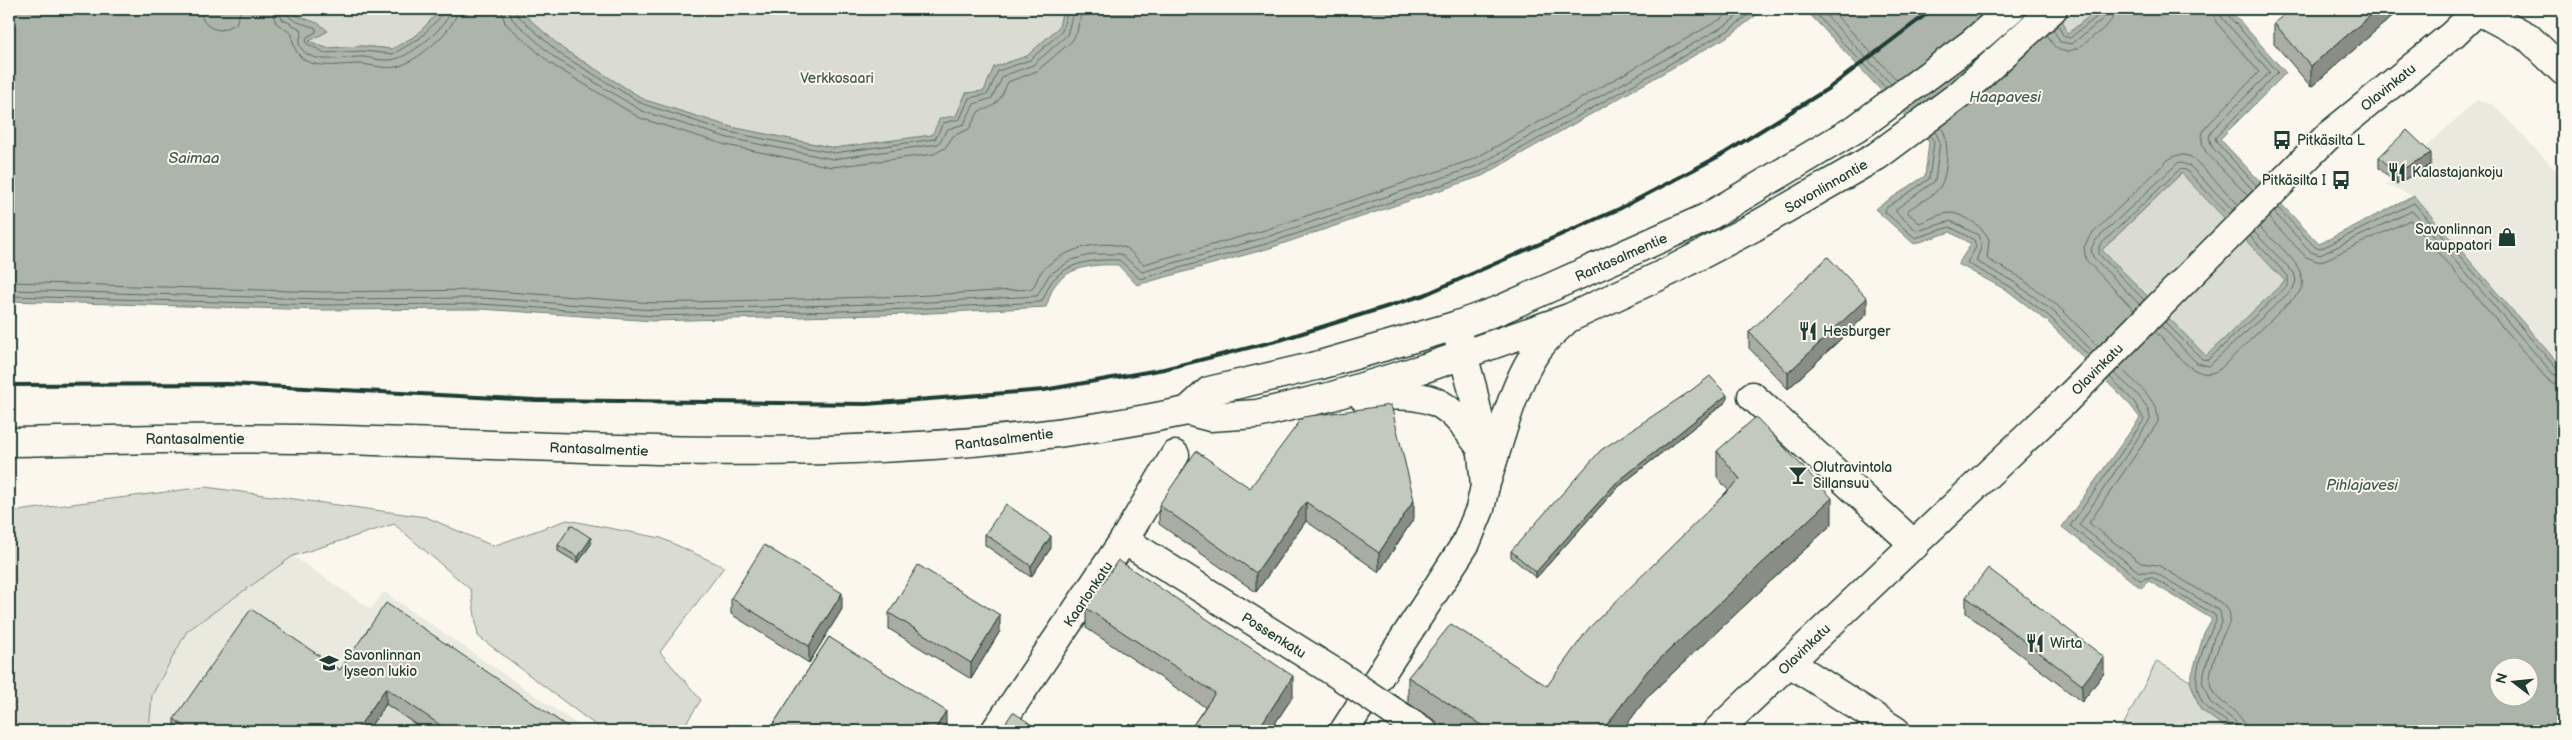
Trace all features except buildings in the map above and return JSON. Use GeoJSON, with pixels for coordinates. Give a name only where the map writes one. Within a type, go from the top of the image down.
{"type":"FeatureCollection","features":[{"type":"Feature","properties":{"kind":"main road","name":"Rantasalmentie"},"geometry":{"type":"LineString","coordinates":[[1177,413],[1209,391],[1320,365],[1455,326],[1502,309],[1706,218],[1857,128],[1972,43],[2011,9]]}},
{"type":"Feature","properties":{"kind":"main road","name":"Savonlinnantie"},"geometry":{"type":"LineString","coordinates":[[1569,318],[1668,272],[1754,227],[1877,156],[1959,95],[2053,9]]}},
{"type":"Feature","properties":{"kind":"main road"},"geometry":{"type":"LineString","coordinates":[[2477,9],[2528,37],[2563,71]]}},
{"type":"Feature","properties":{"kind":"main road","name":"Olavinkatu"},"geometry":{"type":"LineString","coordinates":[[1717,731],[2064,402],[2329,135],[2452,35],[2477,9]]}},
{"type":"Feature","properties":{"kind":"main road","name":"Rantasalmentie"},"geometry":{"type":"LineString","coordinates":[[9,442],[298,439],[767,453],[906,449],[976,443],[1177,413],[1210,417],[1257,414],[1329,397],[1463,355],[1569,318]]}},
{"type":"Feature","properties":{"kind":"main road"},"geometry":{"type":"LineString","coordinates":[[1344,731],[1466,543],[1480,509],[1485,486],[1517,391],[1528,366],[1542,344],[1569,318]]}},
{"type":"Feature","properties":{"kind":"main road"},"geometry":{"type":"LineString","coordinates":[[1455,326],[1474,396],[1485,486]]}},
{"type":"Feature","properties":{"kind":"main road"},"geometry":{"type":"LineString","coordinates":[[1329,397],[1414,396],[1429,398],[1452,412],[1481,448]]}},
{"type":"Feature","properties":{"kind":"main road"},"geometry":{"type":"LineString","coordinates":[[1752,396],[1915,545]]}},
{"type":"Feature","properties":{"kind":"main road","name":"Kaarlonkatu"},"geometry":{"type":"LineString","coordinates":[[996,731],[1124,540],[1175,455]]}},
{"type":"Feature","properties":{"kind":"main road","name":"Possenkatu"},"geometry":{"type":"LineString","coordinates":[[1124,540],[1334,672],[1423,731]]}},
{"type":"Feature","properties":{"kind":"main road"},"geometry":{"type":"LineString","coordinates":[[1790,663],[1896,731]]}},
{"type":"Feature","properties":{"kind":"shaded area","name":"Savonlinnan kauppatori"},"geometry":{"type":"Polygon","coordinates":[[[2477,100],[2494,105],[2563,178],[2563,369],[2414,196],[2385,185],[2477,100]]]}},
{"type":"Feature","properties":{"kind":"shaded area","name":"Savonlinnan lyseon lukio"},"geometry":{"type":"Polygon","coordinates":[[[293,556],[371,609],[384,592],[587,731],[149,731],[152,695],[187,631],[293,556]]]}},
{"type":"Feature","properties":{"kind":"green space"},"geometry":{"type":"Polygon","coordinates":[[[287,9],[441,9],[417,35],[392,49],[362,46],[326,48],[309,41],[328,31],[287,9]]]}},
{"type":"Feature","properties":{"kind":"green space","name":"Verkkosaari"},"geometry":{"type":"Polygon","coordinates":[[[518,9],[1063,9],[1059,27],[1027,56],[994,67],[984,91],[966,93],[956,116],[932,135],[835,148],[731,127],[645,100],[563,49],[518,9]]]}},
{"type":"Feature","properties":{"kind":"green space"},"geometry":{"type":"Polygon","coordinates":[[[2058,9],[2098,9],[2067,34],[2058,9]]]}},
{"type":"Feature","properties":{"kind":"green space"},"geometry":{"type":"Polygon","coordinates":[[[2182,173],[2285,281],[2206,356],[2102,250],[2182,173]]]}},
{"type":"Feature","properties":{"kind":"green space"},"geometry":{"type":"Polygon","coordinates":[[[205,487],[426,517],[493,546],[567,520],[661,538],[724,567],[660,652],[701,700],[681,731],[603,731],[478,636],[471,590],[394,524],[293,556],[187,631],[152,695],[149,731],[9,731],[9,512],[205,487]]]}},
{"type":"Feature","properties":{"kind":"green space"},"geometry":{"type":"Polygon","coordinates":[[[2157,661],[2190,681],[2200,709],[2230,731],[2120,731],[2157,661]]]}},
{"type":"Feature","properties":{"kind":"green space"},"geometry":{"type":"Polygon","coordinates":[[[386,704],[425,731],[367,731],[386,704]]]}},
{"type":"Feature","properties":{"kind":"water","name":"Saimaa"},"geometry":{"type":"Polygon","coordinates":[[[9,9],[214,9],[221,12],[229,9],[287,9],[297,16],[318,23],[328,31],[309,41],[326,48],[362,46],[392,49],[417,35],[441,9],[518,9],[563,49],[645,100],[731,127],[834,148],[932,135],[940,118],[956,116],[966,93],[984,91],[994,67],[1027,56],[1059,27],[1063,9],[1764,9],[1732,34],[1482,176],[1270,248],[1137,285],[1118,265],[1101,265],[1076,270],[1061,279],[1054,287],[1046,307],[912,314],[653,321],[481,309],[322,310],[9,301],[9,9]]]}},
{"type":"Feature","properties":{"kind":"water","name":"Pihlajavesi"},"geometry":{"type":"Polygon","coordinates":[[[1805,9],[2058,9],[2068,34],[2098,9],[2229,9],[2286,73],[2220,139],[2319,244],[2414,196],[2563,369],[2563,731],[2230,731],[2200,709],[2190,681],[2204,633],[2212,619],[2149,581],[2141,588],[2062,527],[2140,418],[2131,406],[2047,321],[2008,291],[1958,264],[1971,244],[1950,232],[1914,244],[1875,209],[1925,176],[1929,142],[1805,9]],[[2181,173],[2102,250],[2206,356],[2285,281],[2181,173]]]}},
{"type":"Feature","properties":{"kind":"railway"},"geometry":{"type":"LineString","coordinates":[[9,385],[228,384],[535,400],[866,404],[1044,390],[1164,369],[1280,340],[1424,295],[1619,209],[1725,153],[1829,88],[1933,9]]}},
{"type":"Feature","properties":{"kind":"place","name":"Pitkäsilta L"},"geometry":{"type":"Point","coordinates":[2282,140]}},
{"type":"Feature","properties":{"kind":"place","name":"Kalastajankoju"},"geometry":{"type":"Point","coordinates":[2397,172]}},
{"type":"Feature","properties":{"kind":"place","name":"Pitkäsilta I"},"geometry":{"type":"Point","coordinates":[2341,180]}},
{"type":"Feature","properties":{"kind":"place","name":"Savonlinnan kauppatori"},"geometry":{"type":"Point","coordinates":[2507,237]}},
{"type":"Feature","properties":{"kind":"place","name":"Hesburger"},"geometry":{"type":"Point","coordinates":[1808,331]}},
{"type":"Feature","properties":{"kind":"place","name":"Olutravintola Sillansuu"},"geometry":{"type":"Point","coordinates":[1798,475]}},
{"type":"Feature","properties":{"kind":"place","name":"Wirta"},"geometry":{"type":"Point","coordinates":[2035,643]}},
{"type":"Feature","properties":{"kind":"place","name":"Savonlinnan lyseon lukio"},"geometry":{"type":"Point","coordinates":[329,663]}},
{"type":"Feature","properties":{"kind":"water label","name":"Haapavesi"},"geometry":{"type":"Point","coordinates":[2005,97]}}]}
